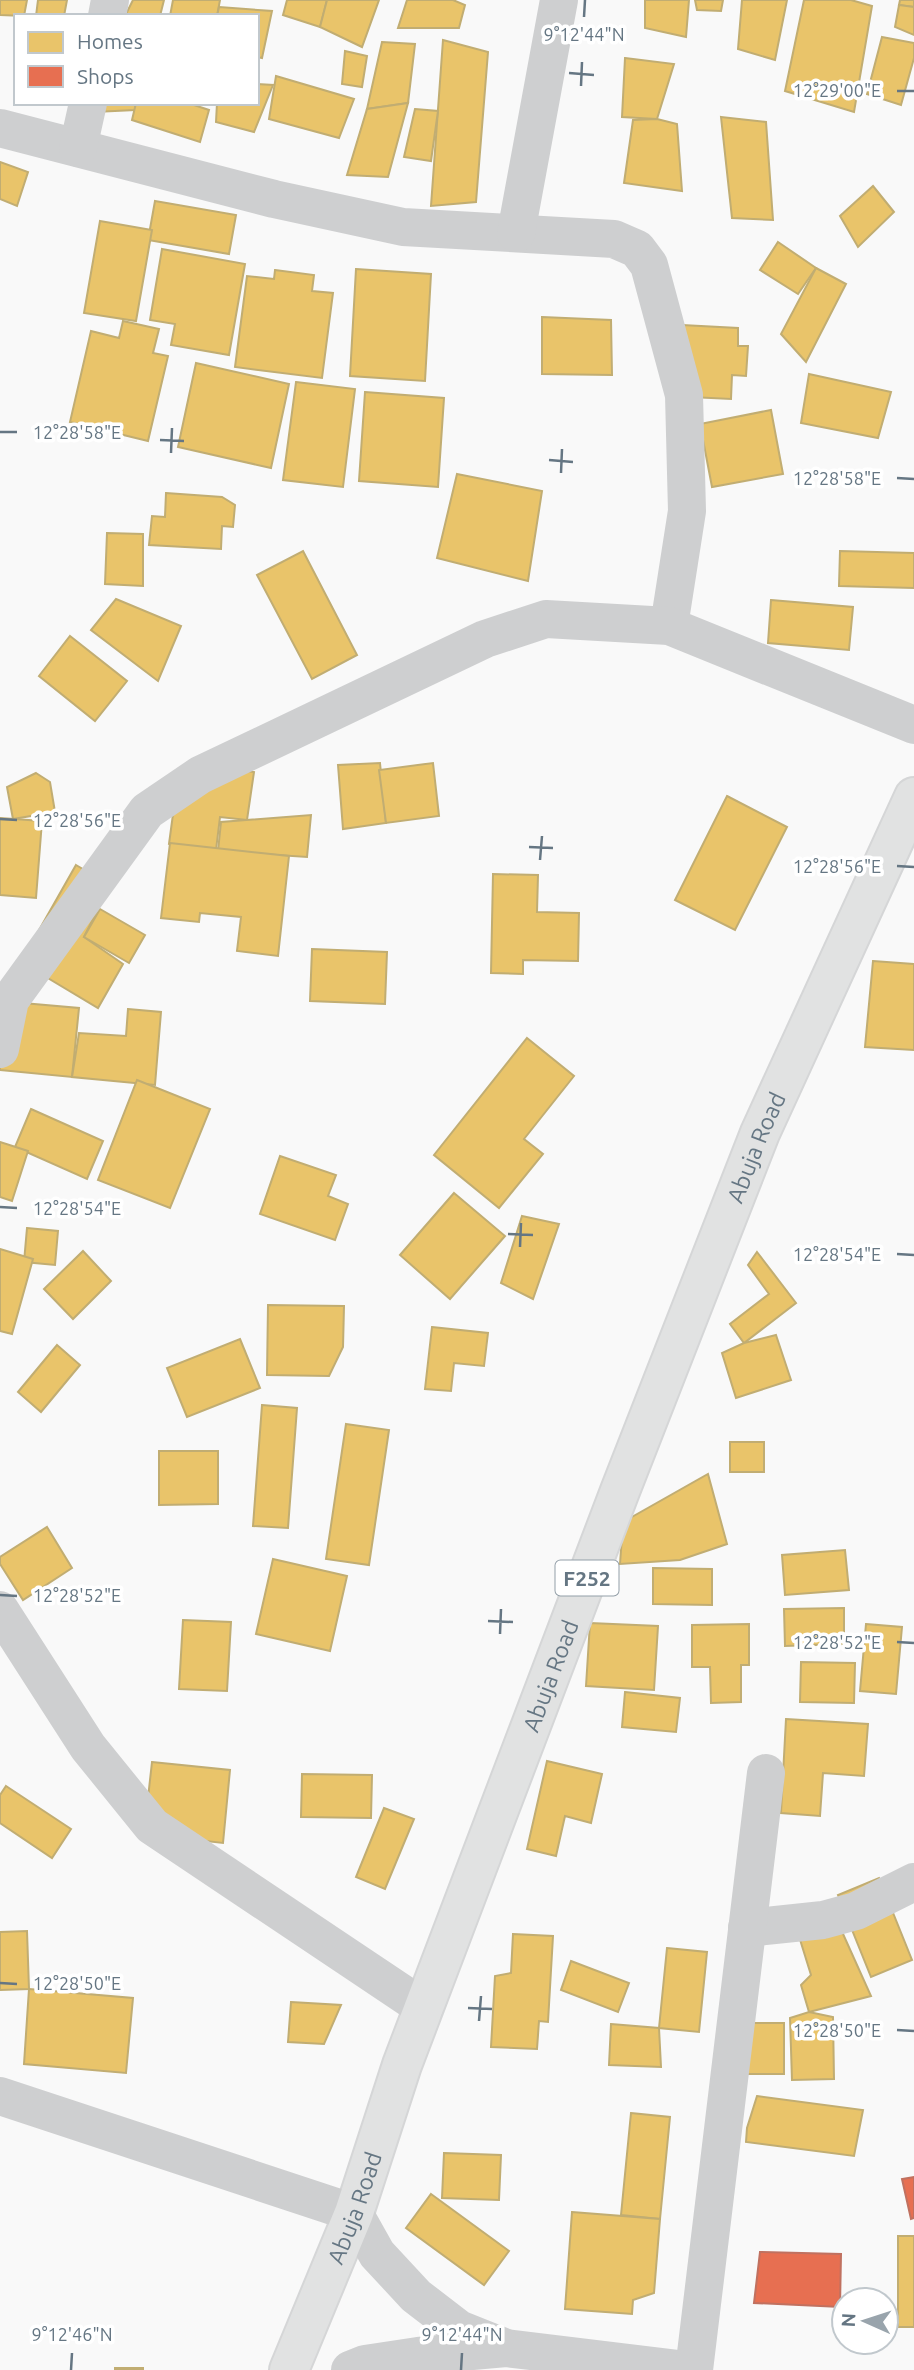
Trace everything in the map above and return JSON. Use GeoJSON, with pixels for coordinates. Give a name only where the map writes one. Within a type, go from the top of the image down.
{"type":"FeatureCollection","features":[{"type":"Feature","properties":{"kind":"main road","name":"Abuja Road"},"geometry":{"type":"LineString","coordinates":[[289,2370],[354,2213],[402,2065],[620,1491],[760,1133],[914,797]]}},
{"type":"Feature","properties":{"kind":"street"},"geometry":{"type":"LineString","coordinates":[[516,233],[559,0]]}},
{"type":"Feature","properties":{"kind":"street"},"geometry":{"type":"LineString","coordinates":[[78,148],[88,105]]}},
{"type":"Feature","properties":{"kind":"street"},"geometry":{"type":"LineString","coordinates":[[0,128],[274,198],[403,227],[614,239],[637,249],[649,265],[684,395],[687,511],[669,626]]}},
{"type":"Feature","properties":{"kind":"street"},"geometry":{"type":"LineString","coordinates":[[0,1049],[5,999],[147,811],[200,775],[485,639],[546,619],[669,626],[914,725]]}},
{"type":"Feature","properties":{"kind":"street"},"geometry":{"type":"LineString","coordinates":[[0,1610],[88,1747],[152,1826],[424,2008]]}},
{"type":"Feature","properties":{"kind":"street"},"geometry":{"type":"LineString","coordinates":[[694,2370],[766,1773]]}},
{"type":"Feature","properties":{"kind":"street"},"geometry":{"type":"LineString","coordinates":[[747,1928],[823,1920],[856,1911],[914,1882]]}},
{"type":"Feature","properties":{"kind":"street"},"geometry":{"type":"LineString","coordinates":[[0,2096],[354,2213],[377,2254],[416,2296],[459,2329],[506,2348]]}},
{"type":"Feature","properties":{"kind":"street"},"geometry":{"type":"LineString","coordinates":[[350,2370],[365,2364],[418,2356],[506,2348],[644,2368],[687,2370]]}},
{"type":"Feature","properties":{"kind":"building: Homes"},"geometry":{"type":"Polygon","coordinates":[[[0,0],[27,0],[24,14],[0,15],[0,0]]]}},
{"type":"Feature","properties":{"kind":"building: Homes"},"geometry":{"type":"Polygon","coordinates":[[[38,0],[67,0],[64,14],[36,14],[38,0]]]}},
{"type":"Feature","properties":{"kind":"building: Homes"},"geometry":{"type":"Polygon","coordinates":[[[133,0],[164,0],[160,14],[126,14],[133,0]]]}},
{"type":"Feature","properties":{"kind":"building: Homes"},"geometry":{"type":"Polygon","coordinates":[[[173,0],[220,0],[217,14],[170,14],[173,0]]]}},
{"type":"Feature","properties":{"kind":"building: Homes"},"geometry":{"type":"Polygon","coordinates":[[[287,0],[327,0],[320,27],[283,15],[287,0]]]}},
{"type":"Feature","properties":{"kind":"building: Homes"},"geometry":{"type":"Polygon","coordinates":[[[327,0],[379,0],[362,47],[320,27],[327,0]]]}},
{"type":"Feature","properties":{"kind":"building: Homes"},"geometry":{"type":"Polygon","coordinates":[[[407,0],[453,0],[465,5],[459,28],[398,28],[407,0]]]}},
{"type":"Feature","properties":{"kind":"building: Homes"},"geometry":{"type":"Polygon","coordinates":[[[645,0],[689,0],[686,37],[645,28],[645,0]]]}},
{"type":"Feature","properties":{"kind":"building: Homes"},"geometry":{"type":"Polygon","coordinates":[[[695,0],[723,0],[721,11],[697,10],[695,0]]]}},
{"type":"Feature","properties":{"kind":"building: Homes"},"geometry":{"type":"Polygon","coordinates":[[[742,0],[787,0],[775,60],[738,49],[742,0]]]}},
{"type":"Feature","properties":{"kind":"building: Homes"},"geometry":{"type":"Polygon","coordinates":[[[804,0],[851,0],[872,6],[854,112],[785,91],[804,0]]]}},
{"type":"Feature","properties":{"kind":"building: Homes"},"geometry":{"type":"Polygon","coordinates":[[[900,0],[914,0],[914,7],[899,5],[900,0]]]}},
{"type":"Feature","properties":{"kind":"building: Homes"},"geometry":{"type":"Polygon","coordinates":[[[899,5],[914,7],[914,35],[895,27],[899,5]]]}},
{"type":"Feature","properties":{"kind":"building: Homes"},"geometry":{"type":"Polygon","coordinates":[[[219,7],[272,11],[262,58],[259,57],[259,14],[217,14],[219,7]]]}},
{"type":"Feature","properties":{"kind":"building: Homes"},"geometry":{"type":"Polygon","coordinates":[[[882,37],[914,43],[914,58],[901,105],[867,94],[882,37]]]}},
{"type":"Feature","properties":{"kind":"building: Homes"},"geometry":{"type":"Polygon","coordinates":[[[443,40],[488,52],[476,202],[431,206],[443,40]]]}},
{"type":"Feature","properties":{"kind":"building: Homes"},"geometry":{"type":"Polygon","coordinates":[[[382,42],[415,44],[408,103],[367,109],[382,42]]]}},
{"type":"Feature","properties":{"kind":"building: Homes"},"geometry":{"type":"Polygon","coordinates":[[[345,51],[367,56],[362,87],[342,84],[345,51]]]}},
{"type":"Feature","properties":{"kind":"building: Homes"},"geometry":{"type":"Polygon","coordinates":[[[625,58],[674,64],[657,119],[622,117],[625,58]]]}},
{"type":"Feature","properties":{"kind":"building: Homes"},"geometry":{"type":"Polygon","coordinates":[[[276,76],[354,99],[339,138],[269,119],[276,76]]]}},
{"type":"Feature","properties":{"kind":"building: Homes"},"geometry":{"type":"Polygon","coordinates":[[[259,84],[273,85],[254,132],[216,122],[217,105],[259,105],[259,84]]]}},
{"type":"Feature","properties":{"kind":"building: Homes"},"geometry":{"type":"Polygon","coordinates":[[[408,103],[388,177],[347,175],[367,109],[408,103]]]}},
{"type":"Feature","properties":{"kind":"building: Homes"},"geometry":{"type":"Polygon","coordinates":[[[97,105],[136,105],[135,110],[95,112],[97,105]]]}},
{"type":"Feature","properties":{"kind":"building: Homes"},"geometry":{"type":"Polygon","coordinates":[[[136,105],[194,105],[209,110],[200,142],[132,120],[136,105]]]}},
{"type":"Feature","properties":{"kind":"building: Homes"},"geometry":{"type":"Polygon","coordinates":[[[415,109],[438,111],[431,161],[404,157],[415,109]]]}},
{"type":"Feature","properties":{"kind":"building: Homes"},"geometry":{"type":"Polygon","coordinates":[[[721,117],[766,122],[773,220],[732,218],[721,117]]]}},
{"type":"Feature","properties":{"kind":"building: Homes"},"geometry":{"type":"Polygon","coordinates":[[[657,119],[677,124],[682,191],[624,183],[633,120],[657,119]]]}},
{"type":"Feature","properties":{"kind":"building: Homes"},"geometry":{"type":"Polygon","coordinates":[[[0,162],[28,172],[17,206],[0,199],[0,162]]]}},
{"type":"Feature","properties":{"kind":"building: Homes"},"geometry":{"type":"Polygon","coordinates":[[[873,186],[894,212],[858,247],[840,216],[873,186]]]}},
{"type":"Feature","properties":{"kind":"building: Homes"},"geometry":{"type":"Polygon","coordinates":[[[155,201],[236,215],[229,254],[148,240],[155,201]]]}},
{"type":"Feature","properties":{"kind":"building: Homes"},"geometry":{"type":"Polygon","coordinates":[[[100,221],[152,230],[136,321],[84,313],[100,221]]]}},
{"type":"Feature","properties":{"kind":"building: Homes"},"geometry":{"type":"Polygon","coordinates":[[[778,242],[816,268],[798,294],[760,270],[778,242]]]}},
{"type":"Feature","properties":{"kind":"building: Homes"},"geometry":{"type":"Polygon","coordinates":[[[162,249],[245,264],[229,355],[171,345],[175,324],[150,320],[162,249]]]}},
{"type":"Feature","properties":{"kind":"building: Homes"},"geometry":{"type":"Polygon","coordinates":[[[816,268],[846,284],[806,362],[781,334],[816,268]]]}},
{"type":"Feature","properties":{"kind":"building: Homes"},"geometry":{"type":"Polygon","coordinates":[[[356,269],[431,274],[425,381],[350,376],[356,269]]]}},
{"type":"Feature","properties":{"kind":"building: Homes"},"geometry":{"type":"Polygon","coordinates":[[[275,270],[314,275],[312,291],[333,293],[322,378],[235,367],[247,276],[274,279],[275,270]]]}},
{"type":"Feature","properties":{"kind":"building: Homes"},"geometry":{"type":"Polygon","coordinates":[[[542,317],[611,320],[612,375],[542,374],[542,317]]]}},
{"type":"Feature","properties":{"kind":"building: Homes"},"geometry":{"type":"Polygon","coordinates":[[[123,321],[159,329],[153,353],[168,356],[148,441],[70,422],[91,331],[119,338],[123,321]]]}},
{"type":"Feature","properties":{"kind":"building: Homes"},"geometry":{"type":"Polygon","coordinates":[[[663,324],[738,328],[738,346],[748,346],[746,376],[732,375],[731,399],[670,396],[663,324]]]}},
{"type":"Feature","properties":{"kind":"building: Homes"},"geometry":{"type":"Polygon","coordinates":[[[196,363],[289,384],[271,468],[178,447],[196,363]]]}},
{"type":"Feature","properties":{"kind":"building: Homes"},"geometry":{"type":"Polygon","coordinates":[[[809,374],[891,392],[878,438],[801,423],[809,374]]]}},
{"type":"Feature","properties":{"kind":"building: Homes"},"geometry":{"type":"Polygon","coordinates":[[[296,382],[355,389],[343,487],[283,480],[296,382]]]}},
{"type":"Feature","properties":{"kind":"building: Homes"},"geometry":{"type":"Polygon","coordinates":[[[365,392],[444,398],[438,487],[359,481],[365,392]]]}},
{"type":"Feature","properties":{"kind":"building: Homes"},"geometry":{"type":"Polygon","coordinates":[[[771,410],[783,474],[712,487],[700,424],[771,410]]]}},
{"type":"Feature","properties":{"kind":"building: Homes"},"geometry":{"type":"Polygon","coordinates":[[[457,474],[542,491],[528,581],[437,558],[457,474]]]}},
{"type":"Feature","properties":{"kind":"building: Homes"},"geometry":{"type":"Polygon","coordinates":[[[166,493],[222,497],[235,505],[233,527],[222,526],[221,549],[149,545],[152,516],[165,517],[166,493]]]}},
{"type":"Feature","properties":{"kind":"building: Homes"},"geometry":{"type":"Polygon","coordinates":[[[107,533],[143,534],[143,586],[105,584],[107,533]]]}},
{"type":"Feature","properties":{"kind":"building: Homes"},"geometry":{"type":"Polygon","coordinates":[[[303,551],[357,655],[312,679],[257,575],[303,551]]]}},
{"type":"Feature","properties":{"kind":"building: Homes"},"geometry":{"type":"Polygon","coordinates":[[[840,551],[914,553],[914,588],[839,586],[840,551]]]}},
{"type":"Feature","properties":{"kind":"building: Homes"},"geometry":{"type":"Polygon","coordinates":[[[116,599],[181,626],[158,681],[91,630],[116,599]]]}},
{"type":"Feature","properties":{"kind":"building: Homes"},"geometry":{"type":"Polygon","coordinates":[[[771,600],[853,607],[849,650],[768,643],[771,600]]]}},
{"type":"Feature","properties":{"kind":"building: Homes"},"geometry":{"type":"Polygon","coordinates":[[[70,636],[127,681],[95,721],[39,676],[70,636]]]}},
{"type":"Feature","properties":{"kind":"building: Homes"},"geometry":{"type":"Polygon","coordinates":[[[380,763],[386,823],[343,829],[338,765],[380,763]]]}},
{"type":"Feature","properties":{"kind":"building: Homes"},"geometry":{"type":"Polygon","coordinates":[[[433,763],[439,816],[386,823],[379,770],[433,763]]]}},
{"type":"Feature","properties":{"kind":"building: Homes"},"geometry":{"type":"Polygon","coordinates":[[[217,767],[254,772],[247,820],[220,817],[216,850],[169,844],[178,777],[217,767]]]}},
{"type":"Feature","properties":{"kind":"building: Homes"},"geometry":{"type":"Polygon","coordinates":[[[36,773],[50,782],[55,812],[13,819],[7,787],[36,773]]]}},
{"type":"Feature","properties":{"kind":"building: Homes"},"geometry":{"type":"Polygon","coordinates":[[[727,796],[787,827],[735,930],[675,900],[727,796]]]}},
{"type":"Feature","properties":{"kind":"building: Homes"},"geometry":{"type":"Polygon","coordinates":[[[311,815],[307,857],[218,851],[221,822],[311,815]]]}},
{"type":"Feature","properties":{"kind":"building: Homes"},"geometry":{"type":"Polygon","coordinates":[[[0,818],[42,821],[36,898],[0,895],[0,818]]]}},
{"type":"Feature","properties":{"kind":"building: Homes"},"geometry":{"type":"Polygon","coordinates":[[[170,843],[289,856],[278,956],[237,951],[241,917],[200,913],[199,922],[161,918],[170,843]]]}},
{"type":"Feature","properties":{"kind":"building: Homes"},"geometry":{"type":"Polygon","coordinates":[[[76,865],[110,885],[84,937],[123,964],[98,1008],[21,962],[76,865]]]}},
{"type":"Feature","properties":{"kind":"building: Homes"},"geometry":{"type":"Polygon","coordinates":[[[493,874],[538,875],[537,912],[579,913],[578,961],[523,960],[523,974],[491,973],[493,874]]]}},
{"type":"Feature","properties":{"kind":"building: Homes"},"geometry":{"type":"Polygon","coordinates":[[[100,909],[145,935],[129,963],[84,937],[100,909]]]}},
{"type":"Feature","properties":{"kind":"building: Homes"},"geometry":{"type":"Polygon","coordinates":[[[312,949],[387,952],[385,1004],[310,1001],[312,949]]]}},
{"type":"Feature","properties":{"kind":"building: Homes"},"geometry":{"type":"Polygon","coordinates":[[[873,961],[914,964],[914,1050],[865,1047],[873,961]]]}},
{"type":"Feature","properties":{"kind":"building: Homes"},"geometry":{"type":"Polygon","coordinates":[[[0,1001],[79,1008],[72,1077],[0,1070],[0,1001]]]}},
{"type":"Feature","properties":{"kind":"building: Homes"},"geometry":{"type":"Polygon","coordinates":[[[128,1009],[161,1012],[155,1085],[72,1077],[79,1033],[126,1036],[128,1009]]]}},
{"type":"Feature","properties":{"kind":"building: Homes"},"geometry":{"type":"Polygon","coordinates":[[[527,1038],[574,1076],[524,1139],[543,1154],[499,1208],[434,1155],[527,1038]]]}},
{"type":"Feature","properties":{"kind":"building: Homes"},"geometry":{"type":"Polygon","coordinates":[[[137,1080],[210,1109],[170,1208],[98,1180],[137,1080]]]}},
{"type":"Feature","properties":{"kind":"building: Homes"},"geometry":{"type":"Polygon","coordinates":[[[31,1109],[103,1141],[87,1179],[15,1147],[31,1109]]]}},
{"type":"Feature","properties":{"kind":"building: Homes"},"geometry":{"type":"Polygon","coordinates":[[[0,1142],[28,1151],[12,1201],[0,1197],[0,1142]]]}},
{"type":"Feature","properties":{"kind":"building: Homes"},"geometry":{"type":"Polygon","coordinates":[[[280,1156],[336,1175],[328,1196],[348,1204],[335,1240],[260,1214],[280,1156]]]}},
{"type":"Feature","properties":{"kind":"building: Homes"},"geometry":{"type":"Polygon","coordinates":[[[454,1193],[505,1236],[450,1299],[400,1255],[454,1193]]]}},
{"type":"Feature","properties":{"kind":"building: Homes"},"geometry":{"type":"Polygon","coordinates":[[[522,1216],[559,1224],[533,1299],[501,1283],[522,1216]]]}},
{"type":"Feature","properties":{"kind":"building: Homes"},"geometry":{"type":"Polygon","coordinates":[[[27,1228],[58,1231],[55,1265],[24,1262],[27,1228]]]}},
{"type":"Feature","properties":{"kind":"building: Homes"},"geometry":{"type":"Polygon","coordinates":[[[0,1249],[33,1259],[12,1334],[0,1331],[0,1249]]]}},
{"type":"Feature","properties":{"kind":"building: Homes"},"geometry":{"type":"Polygon","coordinates":[[[83,1251],[111,1281],[73,1319],[44,1289],[83,1251]]]}},
{"type":"Feature","properties":{"kind":"building: Homes"},"geometry":{"type":"Polygon","coordinates":[[[757,1252],[796,1303],[744,1343],[730,1324],[769,1294],[748,1265],[757,1252]]]}},
{"type":"Feature","properties":{"kind":"building: Homes"},"geometry":{"type":"Polygon","coordinates":[[[268,1305],[344,1306],[343,1347],[329,1376],[267,1375],[268,1305]]]}},
{"type":"Feature","properties":{"kind":"building: Homes"},"geometry":{"type":"Polygon","coordinates":[[[432,1327],[488,1333],[484,1366],[454,1363],[451,1391],[425,1389],[432,1327]]]}},
{"type":"Feature","properties":{"kind":"building: Homes"},"geometry":{"type":"Polygon","coordinates":[[[776,1335],[791,1380],[736,1398],[722,1353],[744,1343],[776,1335]]]}},
{"type":"Feature","properties":{"kind":"building: Homes"},"geometry":{"type":"Polygon","coordinates":[[[240,1339],[260,1388],[187,1417],[167,1368],[240,1339]]]}},
{"type":"Feature","properties":{"kind":"building: Homes"},"geometry":{"type":"Polygon","coordinates":[[[57,1345],[80,1365],[41,1412],[18,1392],[57,1345]]]}},
{"type":"Feature","properties":{"kind":"building: Homes"},"geometry":{"type":"Polygon","coordinates":[[[262,1405],[297,1408],[288,1528],[253,1526],[262,1405]]]}},
{"type":"Feature","properties":{"kind":"building: Homes"},"geometry":{"type":"Polygon","coordinates":[[[346,1424],[389,1430],[369,1565],[326,1559],[346,1424]]]}},
{"type":"Feature","properties":{"kind":"building: Homes"},"geometry":{"type":"Polygon","coordinates":[[[730,1442],[764,1442],[764,1472],[730,1472],[730,1442]]]}},
{"type":"Feature","properties":{"kind":"building: Homes"},"geometry":{"type":"Polygon","coordinates":[[[159,1451],[218,1451],[218,1504],[159,1505],[159,1451]]]}},
{"type":"Feature","properties":{"kind":"building: Homes"},"geometry":{"type":"Polygon","coordinates":[[[708,1474],[727,1544],[680,1560],[620,1564],[623,1522],[708,1474]]]}},
{"type":"Feature","properties":{"kind":"building: Homes"},"geometry":{"type":"Polygon","coordinates":[[[47,1527],[72,1568],[23,1600],[0,1564],[0,1557],[47,1527]]]}},
{"type":"Feature","properties":{"kind":"building: Homes"},"geometry":{"type":"Polygon","coordinates":[[[845,1550],[849,1590],[785,1595],[782,1555],[845,1550]]]}},
{"type":"Feature","properties":{"kind":"building: Homes"},"geometry":{"type":"Polygon","coordinates":[[[273,1559],[347,1576],[330,1651],[256,1634],[273,1559]]]}},
{"type":"Feature","properties":{"kind":"building: Homes"},"geometry":{"type":"Polygon","coordinates":[[[653,1568],[712,1569],[712,1605],[653,1604],[653,1568]]]}},
{"type":"Feature","properties":{"kind":"building: Homes"},"geometry":{"type":"Polygon","coordinates":[[[844,1608],[844,1644],[785,1646],[784,1609],[844,1608]]]}},
{"type":"Feature","properties":{"kind":"building: Homes"},"geometry":{"type":"Polygon","coordinates":[[[183,1620],[231,1622],[227,1691],[179,1689],[183,1620]]]}},
{"type":"Feature","properties":{"kind":"building: Homes"},"geometry":{"type":"Polygon","coordinates":[[[590,1623],[658,1626],[654,1690],[586,1686],[590,1623]]]}},
{"type":"Feature","properties":{"kind":"building: Homes"},"geometry":{"type":"Polygon","coordinates":[[[749,1624],[749,1665],[741,1665],[741,1702],[711,1703],[710,1667],[692,1667],[692,1625],[749,1624]]]}},
{"type":"Feature","properties":{"kind":"building: Homes"},"geometry":{"type":"Polygon","coordinates":[[[866,1624],[902,1627],[896,1694],[860,1691],[866,1624]]]}},
{"type":"Feature","properties":{"kind":"building: Homes"},"geometry":{"type":"Polygon","coordinates":[[[801,1662],[855,1663],[854,1703],[800,1702],[801,1662]]]}},
{"type":"Feature","properties":{"kind":"building: Homes"},"geometry":{"type":"Polygon","coordinates":[[[625,1692],[680,1698],[676,1732],[622,1727],[625,1692]]]}},
{"type":"Feature","properties":{"kind":"building: Homes"},"geometry":{"type":"Polygon","coordinates":[[[786,1719],[868,1724],[864,1776],[823,1773],[820,1816],[781,1813],[786,1719]]]}},
{"type":"Feature","properties":{"kind":"building: Homes"},"geometry":{"type":"Polygon","coordinates":[[[547,1761],[602,1774],[591,1823],[565,1816],[556,1856],[527,1849],[547,1761]]]}},
{"type":"Feature","properties":{"kind":"building: Homes"},"geometry":{"type":"Polygon","coordinates":[[[152,1762],[230,1770],[223,1843],[144,1834],[152,1762]]]}},
{"type":"Feature","properties":{"kind":"building: Homes"},"geometry":{"type":"Polygon","coordinates":[[[302,1774],[372,1775],[371,1818],[301,1817],[302,1774]]]}},
{"type":"Feature","properties":{"kind":"building: Homes"},"geometry":{"type":"Polygon","coordinates":[[[6,1786],[71,1829],[52,1858],[0,1823],[0,1795],[6,1786]]]}},
{"type":"Feature","properties":{"kind":"building: Homes"},"geometry":{"type":"Polygon","coordinates":[[[384,1808],[414,1819],[385,1889],[356,1877],[384,1808]]]}},
{"type":"Feature","properties":{"kind":"building: Homes"},"geometry":{"type":"Polygon","coordinates":[[[879,1878],[912,1960],[871,1977],[838,1895],[879,1878]]]}},
{"type":"Feature","properties":{"kind":"building: Homes"},"geometry":{"type":"Polygon","coordinates":[[[830,1905],[871,1996],[809,2012],[801,1985],[811,1975],[793,1917],[830,1905]]]}},
{"type":"Feature","properties":{"kind":"building: Homes"},"geometry":{"type":"Polygon","coordinates":[[[27,1931],[29,1989],[0,1990],[0,1932],[27,1931]]]}},
{"type":"Feature","properties":{"kind":"building: Homes"},"geometry":{"type":"Polygon","coordinates":[[[513,1934],[553,1936],[548,2022],[539,2021],[537,2049],[491,2047],[495,1976],[511,1973],[513,1934]]]}},
{"type":"Feature","properties":{"kind":"building: Homes"},"geometry":{"type":"Polygon","coordinates":[[[667,1948],[707,1952],[699,2032],[659,2028],[667,1948]]]}},
{"type":"Feature","properties":{"kind":"building: Homes"},"geometry":{"type":"Polygon","coordinates":[[[571,1961],[629,1983],[618,2012],[561,1990],[571,1961]]]}},
{"type":"Feature","properties":{"kind":"building: Homes"},"geometry":{"type":"Polygon","coordinates":[[[29,1989],[133,1998],[126,2073],[24,2064],[29,1989]]]}},
{"type":"Feature","properties":{"kind":"building: Homes"},"geometry":{"type":"Polygon","coordinates":[[[291,2002],[341,2005],[324,2044],[288,2042],[291,2002]]]}},
{"type":"Feature","properties":{"kind":"building: Homes"},"geometry":{"type":"Polygon","coordinates":[[[809,2012],[833,2017],[834,2079],[792,2080],[790,2018],[809,2012]]]}},
{"type":"Feature","properties":{"kind":"building: Homes"},"geometry":{"type":"Polygon","coordinates":[[[728,2023],[784,2023],[784,2074],[728,2074],[728,2023]]]}},
{"type":"Feature","properties":{"kind":"building: Homes"},"geometry":{"type":"Polygon","coordinates":[[[611,2024],[659,2028],[661,2067],[609,2065],[611,2024]]]}},
{"type":"Feature","properties":{"kind":"building: Homes"},"geometry":{"type":"Polygon","coordinates":[[[757,2096],[863,2110],[854,2156],[746,2142],[747,2128],[757,2096]]]}},
{"type":"Feature","properties":{"kind":"building: Homes"},"geometry":{"type":"Polygon","coordinates":[[[631,2113],[670,2117],[660,2219],[621,2215],[631,2113]]]}},
{"type":"Feature","properties":{"kind":"building: Homes"},"geometry":{"type":"Polygon","coordinates":[[[444,2153],[501,2155],[499,2200],[442,2198],[444,2153]]]}},
{"type":"Feature","properties":{"kind":"building: Homes"},"geometry":{"type":"Polygon","coordinates":[[[431,2194],[509,2251],[484,2285],[406,2228],[431,2194]]]}},
{"type":"Feature","properties":{"kind":"building: Homes"},"geometry":{"type":"Polygon","coordinates":[[[572,2212],[660,2219],[654,2293],[633,2300],[632,2314],[565,2309],[572,2212]]]}},
{"type":"Feature","properties":{"kind":"building: Homes"},"geometry":{"type":"Polygon","coordinates":[[[898,2236],[914,2236],[914,2327],[900,2327],[898,2236]]]}},
{"type":"Feature","properties":{"kind":"building: Homes"},"geometry":{"type":"Polygon","coordinates":[[[143,2368],[143,2370],[115,2370],[143,2368]]]}},
{"type":"Feature","properties":{"kind":"building: Shops"},"geometry":{"type":"Polygon","coordinates":[[[914,2177],[914,2218],[911,2219],[902,2179],[914,2177]]]}},
{"type":"Feature","properties":{"kind":"building: Shops"},"geometry":{"type":"Polygon","coordinates":[[[760,2252],[841,2254],[840,2286],[830,2286],[830,2307],[754,2303],[760,2252]]]}}]}
